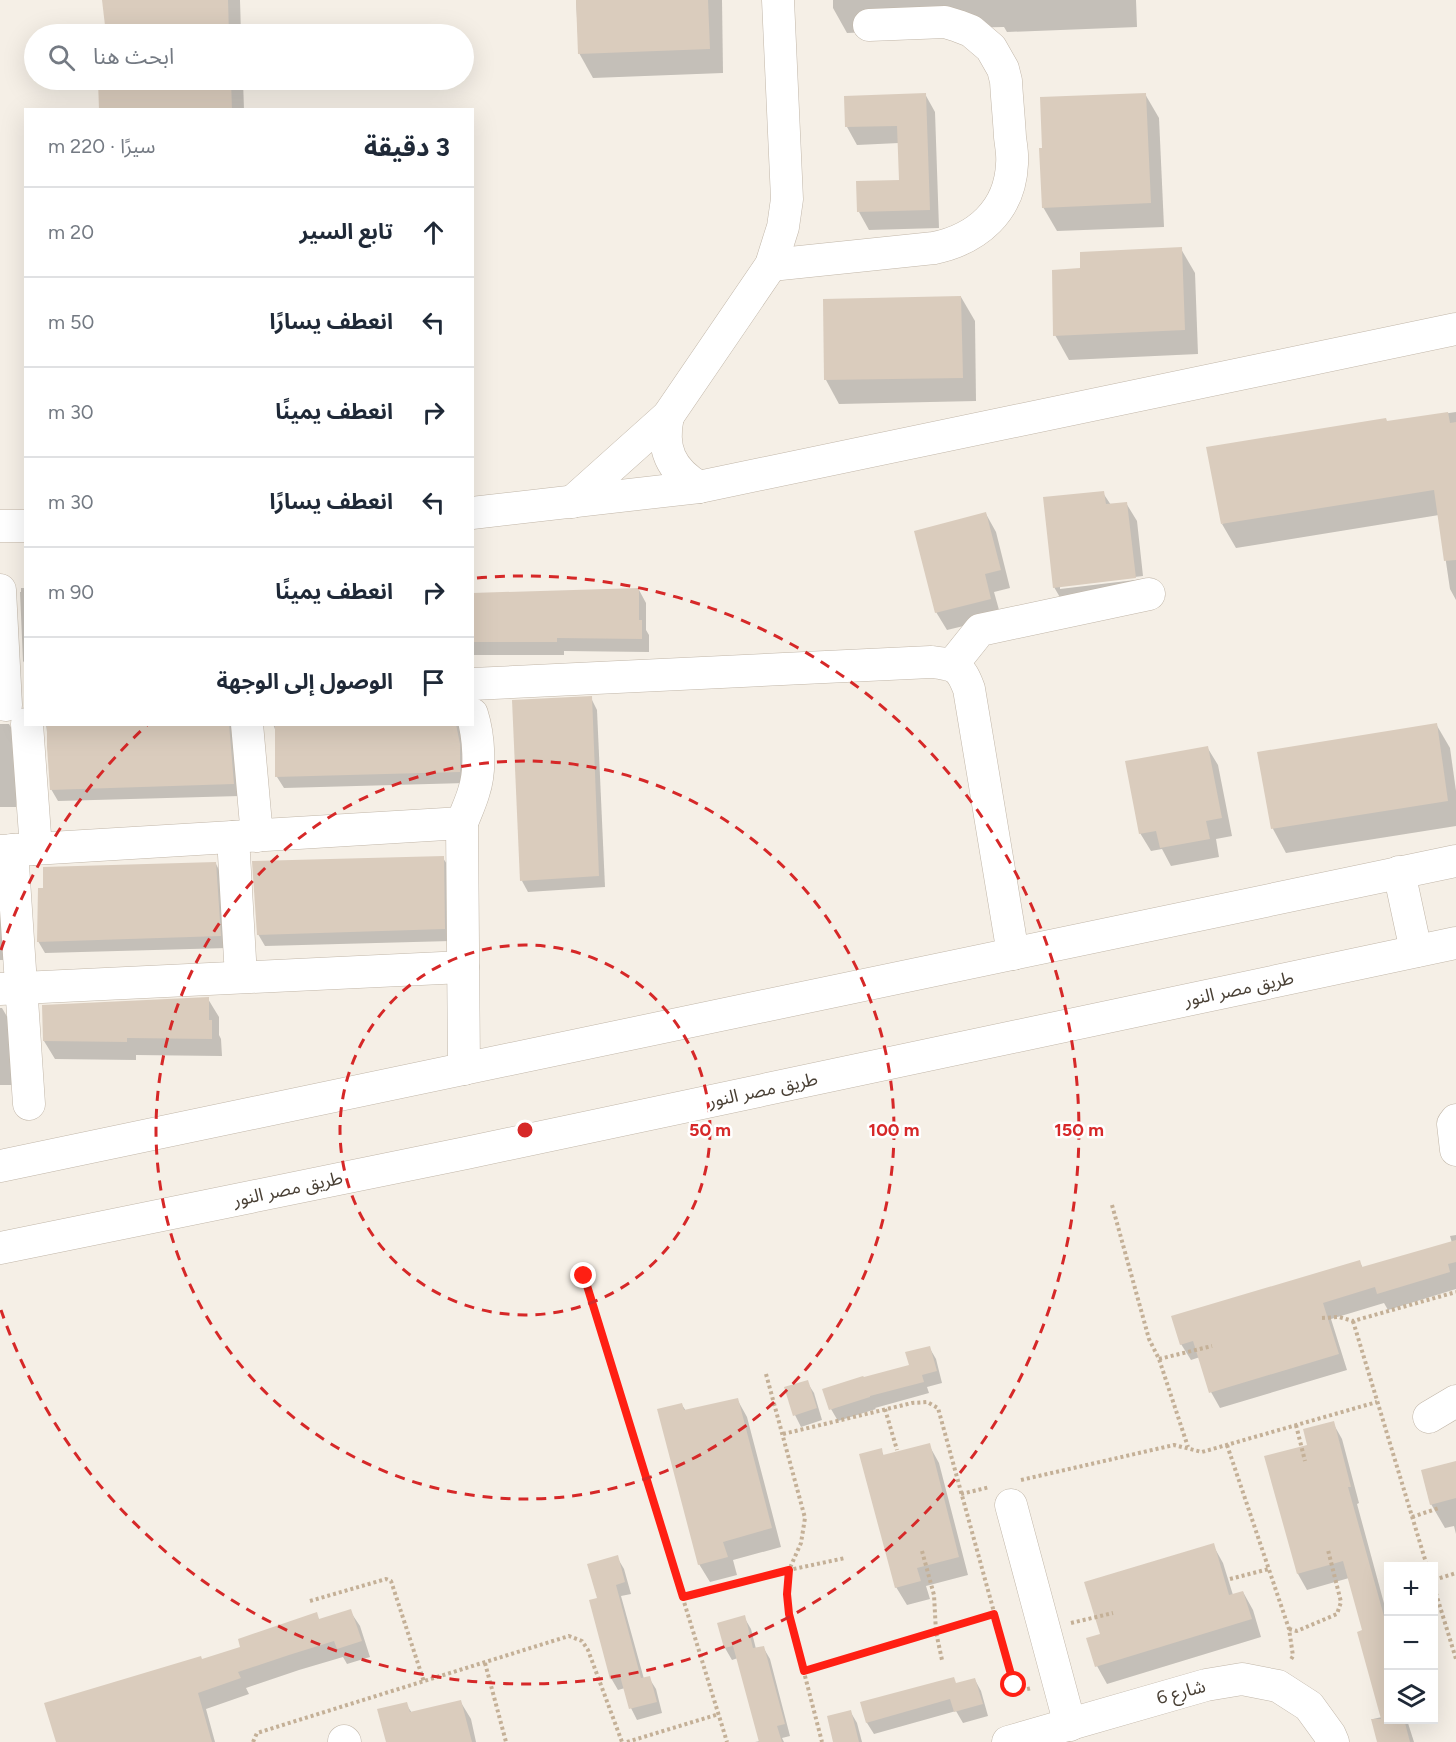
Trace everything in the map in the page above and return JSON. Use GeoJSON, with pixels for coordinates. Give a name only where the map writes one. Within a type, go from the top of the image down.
{"type":"FeatureCollection","features":[{"type":"Feature","properties":{"kind":"street"},"geometry":{"type":"LineString","coordinates":[[572,502],[668,416],[771,266],[783,227],[787,199],[778,0]]}},
{"type":"Feature","properties":{"kind":"street"},"geometry":{"type":"LineString","coordinates":[[771,266],[949,245],[976,232],[998,210],[1005,195],[1011,179],[1013,163],[1003,69],[991,48],[971,31],[945,22],[869,25]]}},
{"type":"Feature","properties":{"kind":"street"},"geometry":{"type":"LineString","coordinates":[[474,513],[699,487],[1456,329]]}},
{"type":"Feature","properties":{"kind":"street"},"geometry":{"type":"LineString","coordinates":[[668,416],[665,430],[670,459],[678,472],[699,487]]}},
{"type":"Feature","properties":{"kind":"street"},"geometry":{"type":"LineString","coordinates":[[0,526],[24,526]]}},
{"type":"Feature","properties":{"kind":"street"},"geometry":{"type":"LineString","coordinates":[[0,590],[18,709],[11,989],[29,1104]]}},
{"type":"Feature","properties":{"kind":"street"},"geometry":{"type":"LineString","coordinates":[[952,665],[980,630],[1149,594]]}},
{"type":"Feature","properties":{"kind":"street"},"geometry":{"type":"LineString","coordinates":[[474,684],[931,662],[952,665],[963,674],[969,689],[1013,954]]}},
{"type":"Feature","properties":{"kind":"street"},"geometry":{"type":"LineString","coordinates":[[464,1069],[462,823],[475,790],[479,768],[474,720]]}},
{"type":"Feature","properties":{"kind":"street"},"geometry":{"type":"LineString","coordinates":[[241,977],[247,726]]}},
{"type":"Feature","properties":{"kind":"street"},"geometry":{"type":"LineString","coordinates":[[16,850],[462,823]]}},
{"type":"Feature","properties":{"kind":"street"},"geometry":{"type":"LineString","coordinates":[[0,1166],[1456,861]]}},
{"type":"Feature","properties":{"kind":"street"},"geometry":{"type":"LineString","coordinates":[[1399,872],[1416,951]]}},
{"type":"Feature","properties":{"kind":"street","name":"طريق مصر النور"},"geometry":{"type":"LineString","coordinates":[[0,1248],[466,1153],[1456,944]]}},
{"type":"Feature","properties":{"kind":"street"},"geometry":{"type":"LineString","coordinates":[[11,989],[463,967]]}},
{"type":"Feature","properties":{"kind":"street"},"geometry":{"type":"LineString","coordinates":[[1456,1120],[1453,1124],[1456,1150]]}},
{"type":"Feature","properties":{"kind":"street"},"geometry":{"type":"LineString","coordinates":[[1429,1417],[1456,1401]]}},
{"type":"Feature","properties":{"kind":"street"},"geometry":{"type":"LineString","coordinates":[[1007,1491],[1070,1725]]}},
{"type":"Feature","properties":{"kind":"street","name":"شارع 6"},"geometry":{"type":"LineString","coordinates":[[1008,1742],[1206,1685],[1242,1679],[1278,1686],[1309,1706],[1333,1742]]}},
{"type":"Feature","properties":{"kind":"path"},"geometry":{"type":"LineString","coordinates":[[1112,1205],[1149,1339],[1159,1359],[1188,1448]]}},
{"type":"Feature","properties":{"kind":"path"},"geometry":{"type":"LineString","coordinates":[[584,1276],[727,1742]]}},
{"type":"Feature","properties":{"kind":"path"},"geometry":{"type":"LineString","coordinates":[[1322,1318],[1339,1317],[1353,1321],[1456,1292]]}},
{"type":"Feature","properties":{"kind":"path"},"geometry":{"type":"LineString","coordinates":[[1353,1321],[1426,1562]]}},
{"type":"Feature","properties":{"kind":"path"},"geometry":{"type":"LineString","coordinates":[[1159,1359],[1212,1346]]}},
{"type":"Feature","properties":{"kind":"path"},"geometry":{"type":"LineString","coordinates":[[766,1374],[805,1518],[801,1543],[789,1570],[787,1594],[789,1614],[822,1742]]}},
{"type":"Feature","properties":{"kind":"path"},"geometry":{"type":"LineString","coordinates":[[783,1434],[912,1403],[927,1402],[938,1408],[1014,1685],[1017,1689],[1023,1690],[1058,1681]]}},
{"type":"Feature","properties":{"kind":"path"},"geometry":{"type":"LineString","coordinates":[[961,1494],[1007,1491],[1174,1445],[1202,1452],[1377,1402]]}},
{"type":"Feature","properties":{"kind":"path"},"geometry":{"type":"LineString","coordinates":[[885,1409],[897,1450]]}},
{"type":"Feature","properties":{"kind":"path"},"geometry":{"type":"LineString","coordinates":[[1296,1425],[1305,1461]]}},
{"type":"Feature","properties":{"kind":"path"},"geometry":{"type":"LineString","coordinates":[[1227,1445],[1289,1629],[1293,1656],[1278,1686]]}},
{"type":"Feature","properties":{"kind":"path"},"geometry":{"type":"LineString","coordinates":[[1412,1517],[1439,1508]]}},
{"type":"Feature","properties":{"kind":"path"},"geometry":{"type":"LineString","coordinates":[[1289,1629],[1297,1631],[1337,1614],[1341,1602],[1328,1550]]}},
{"type":"Feature","properties":{"kind":"path"},"geometry":{"type":"LineString","coordinates":[[922,1551],[934,1595],[936,1632],[942,1660]]}},
{"type":"Feature","properties":{"kind":"path"},"geometry":{"type":"LineString","coordinates":[[683,1597],[845,1558]]}},
{"type":"Feature","properties":{"kind":"path"},"geometry":{"type":"LineString","coordinates":[[1230,1579],[1269,1569]]}},
{"type":"Feature","properties":{"kind":"path"},"geometry":{"type":"LineString","coordinates":[[1438,1579],[1456,1573]]}},
{"type":"Feature","properties":{"kind":"path"},"geometry":{"type":"LineString","coordinates":[[310,1600],[386,1579],[391,1581],[424,1682]]}},
{"type":"Feature","properties":{"kind":"path"},"geometry":{"type":"LineString","coordinates":[[1438,1600],[1456,1659]]}},
{"type":"Feature","properties":{"kind":"path"},"geometry":{"type":"LineString","coordinates":[[1062,1626],[1113,1613]]}},
{"type":"Feature","properties":{"kind":"path"},"geometry":{"type":"LineString","coordinates":[[804,1671],[994,1614]]}},
{"type":"Feature","properties":{"kind":"path"},"geometry":{"type":"LineString","coordinates":[[253,1742],[257,1733],[569,1636],[582,1641],[588,1650],[622,1742]]}},
{"type":"Feature","properties":{"kind":"path"},"geometry":{"type":"LineString","coordinates":[[485,1663],[506,1742]]}},
{"type":"Feature","properties":{"kind":"path"},"geometry":{"type":"LineString","coordinates":[[627,1742],[719,1714]]}},
{"type":"Feature","properties":{"kind":"building"},"geometry":{"type":"Polygon","coordinates":[[[102,0],[228,0],[229,24],[105,24],[102,0]]]}},
{"type":"Feature","properties":{"kind":"building"},"geometry":{"type":"Polygon","coordinates":[[[576,0],[708,0],[710,49],[578,54],[576,0]]]}},
{"type":"Feature","properties":{"kind":"building"},"geometry":{"type":"Polygon","coordinates":[[[98,90],[231,90],[232,108],[99,108],[98,90]]]}},
{"type":"Feature","properties":{"kind":"building"},"geometry":{"type":"Polygon","coordinates":[[[926,93],[930,210],[857,212],[856,181],[899,180],[897,126],[845,127],[844,96],[926,93]]]}},
{"type":"Feature","properties":{"kind":"building"},"geometry":{"type":"Polygon","coordinates":[[[1146,93],[1151,203],[1042,208],[1039,148],[1042,148],[1040,97],[1146,93]]]}},
{"type":"Feature","properties":{"kind":"building"},"geometry":{"type":"Polygon","coordinates":[[[1182,247],[1185,330],[1053,336],[1052,270],[1080,268],[1080,252],[1182,247]]]}},
{"type":"Feature","properties":{"kind":"building"},"geometry":{"type":"Polygon","coordinates":[[[961,296],[963,378],[824,380],[823,299],[961,296]]]}},
{"type":"Feature","properties":{"kind":"building"},"geometry":{"type":"Polygon","coordinates":[[[1448,412],[1450,423],[1456,422],[1456,560],[1444,561],[1434,490],[1221,524],[1206,447],[1386,418],[1387,421],[1448,412]]]}},
{"type":"Feature","properties":{"kind":"building"},"geometry":{"type":"Polygon","coordinates":[[[1104,491],[1106,504],[1127,502],[1136,578],[1053,588],[1043,497],[1104,491]]]}},
{"type":"Feature","properties":{"kind":"building"},"geometry":{"type":"Polygon","coordinates":[[[986,512],[1001,570],[985,574],[991,599],[935,613],[914,531],[986,512]]]}},
{"type":"Feature","properties":{"kind":"building"},"geometry":{"type":"Polygon","coordinates":[[[639,588],[639,620],[642,620],[642,639],[557,638],[557,642],[474,642],[474,593],[639,588]]]}},
{"type":"Feature","properties":{"kind":"building"},"geometry":{"type":"Polygon","coordinates":[[[592,696],[599,876],[520,881],[512,700],[592,696]]]}},
{"type":"Feature","properties":{"kind":"building"},"geometry":{"type":"Polygon","coordinates":[[[1437,723],[1448,801],[1271,829],[1257,752],[1437,723]]]}},
{"type":"Feature","properties":{"kind":"building"},"geometry":{"type":"Polygon","coordinates":[[[47,726],[229,726],[234,784],[50,790],[47,726]]]}},
{"type":"Feature","properties":{"kind":"building"},"geometry":{"type":"Polygon","coordinates":[[[275,726],[456,726],[460,744],[460,772],[275,777],[275,726]]]}},
{"type":"Feature","properties":{"kind":"building"},"geometry":{"type":"Polygon","coordinates":[[[1208,746],[1222,818],[1206,821],[1210,839],[1160,848],[1156,831],[1139,834],[1125,761],[1208,746]]]}},
{"type":"Feature","properties":{"kind":"building"},"geometry":{"type":"Polygon","coordinates":[[[444,856],[445,929],[257,935],[252,861],[444,856]]]}},
{"type":"Feature","properties":{"kind":"building"},"geometry":{"type":"Polygon","coordinates":[[[216,862],[221,936],[37,942],[38,888],[43,888],[43,867],[216,862]]]}},
{"type":"Feature","properties":{"kind":"building"},"geometry":{"type":"Polygon","coordinates":[[[209,997],[212,1039],[127,1038],[127,1042],[43,1041],[42,1005],[209,997]]]}},
{"type":"Feature","properties":{"kind":"building"},"geometry":{"type":"Polygon","coordinates":[[[1456,1240],[1456,1262],[1448,1264],[1450,1272],[1377,1294],[1375,1287],[1323,1303],[1339,1354],[1209,1393],[1193,1341],[1180,1345],[1171,1316],[1360,1260],[1362,1267],[1456,1240]]]}},
{"type":"Feature","properties":{"kind":"building"},"geometry":{"type":"Polygon","coordinates":[[[930,1346],[937,1371],[922,1375],[924,1382],[870,1396],[829,1410],[822,1389],[909,1365],[905,1352],[930,1346]]]}},
{"type":"Feature","properties":{"kind":"building"},"geometry":{"type":"Polygon","coordinates":[[[808,1380],[817,1408],[793,1416],[784,1387],[808,1380]]]}},
{"type":"Feature","properties":{"kind":"building"},"geometry":{"type":"Polygon","coordinates":[[[738,1398],[772,1528],[723,1542],[728,1557],[698,1565],[657,1409],[682,1403],[684,1410],[738,1398]]]}},
{"type":"Feature","properties":{"kind":"building"},"geometry":{"type":"Polygon","coordinates":[[[1334,1421],[1351,1487],[1348,1487],[1384,1616],[1384,1724],[1405,1724],[1410,1742],[1377,1742],[1371,1719],[1381,1719],[1357,1632],[1362,1630],[1343,1561],[1297,1574],[1264,1456],[1307,1445],[1303,1429],[1334,1421]]]}},
{"type":"Feature","properties":{"kind":"building"},"geometry":{"type":"Polygon","coordinates":[[[930,1443],[959,1557],[917,1568],[921,1581],[895,1588],[859,1454],[882,1448],[883,1455],[930,1443]]]}},
{"type":"Feature","properties":{"kind":"building"},"geometry":{"type":"Polygon","coordinates":[[[1456,1461],[1456,1498],[1430,1505],[1421,1470],[1456,1461]]]}},
{"type":"Feature","properties":{"kind":"building"},"geometry":{"type":"Polygon","coordinates":[[[1214,1543],[1229,1595],[1243,1591],[1252,1619],[1095,1667],[1086,1638],[1100,1634],[1084,1582],[1214,1543]]]}},
{"type":"Feature","properties":{"kind":"building"},"geometry":{"type":"Polygon","coordinates":[[[618,1555],[625,1582],[616,1585],[641,1678],[650,1676],[657,1702],[629,1709],[620,1676],[610,1679],[589,1600],[597,1598],[587,1564],[618,1555]]]}},
{"type":"Feature","properties":{"kind":"building"},"geometry":{"type":"Polygon","coordinates":[[[351,1609],[362,1641],[337,1649],[334,1641],[289,1655],[238,1672],[241,1678],[198,1693],[212,1742],[56,1742],[44,1703],[201,1656],[202,1659],[240,1647],[238,1639],[317,1612],[319,1619],[351,1609]]]}},
{"type":"Feature","properties":{"kind":"building"},"geometry":{"type":"Polygon","coordinates":[[[745,1615],[753,1648],[764,1646],[785,1724],[777,1726],[782,1742],[759,1742],[733,1646],[724,1648],[717,1623],[745,1615]]]}},
{"type":"Feature","properties":{"kind":"building"},"geometry":{"type":"Polygon","coordinates":[[[954,1677],[956,1683],[975,1678],[983,1704],[954,1712],[950,1699],[866,1723],[860,1702],[954,1677]]]}},
{"type":"Feature","properties":{"kind":"building"},"geometry":{"type":"Polygon","coordinates":[[[461,1700],[472,1742],[386,1742],[377,1709],[407,1702],[410,1712],[461,1700]]]}},
{"type":"Feature","properties":{"kind":"building"},"geometry":{"type":"Polygon","coordinates":[[[851,1710],[859,1742],[833,1742],[827,1716],[851,1710]]]}},
{"type":"Feature","properties":{"kind":"route"},"geometry":{"type":"LineString","coordinates":[[584,1276],[683,1597],[789,1570],[787,1594],[789,1614],[804,1671],[994,1614],[1014,1685]]}}]}
